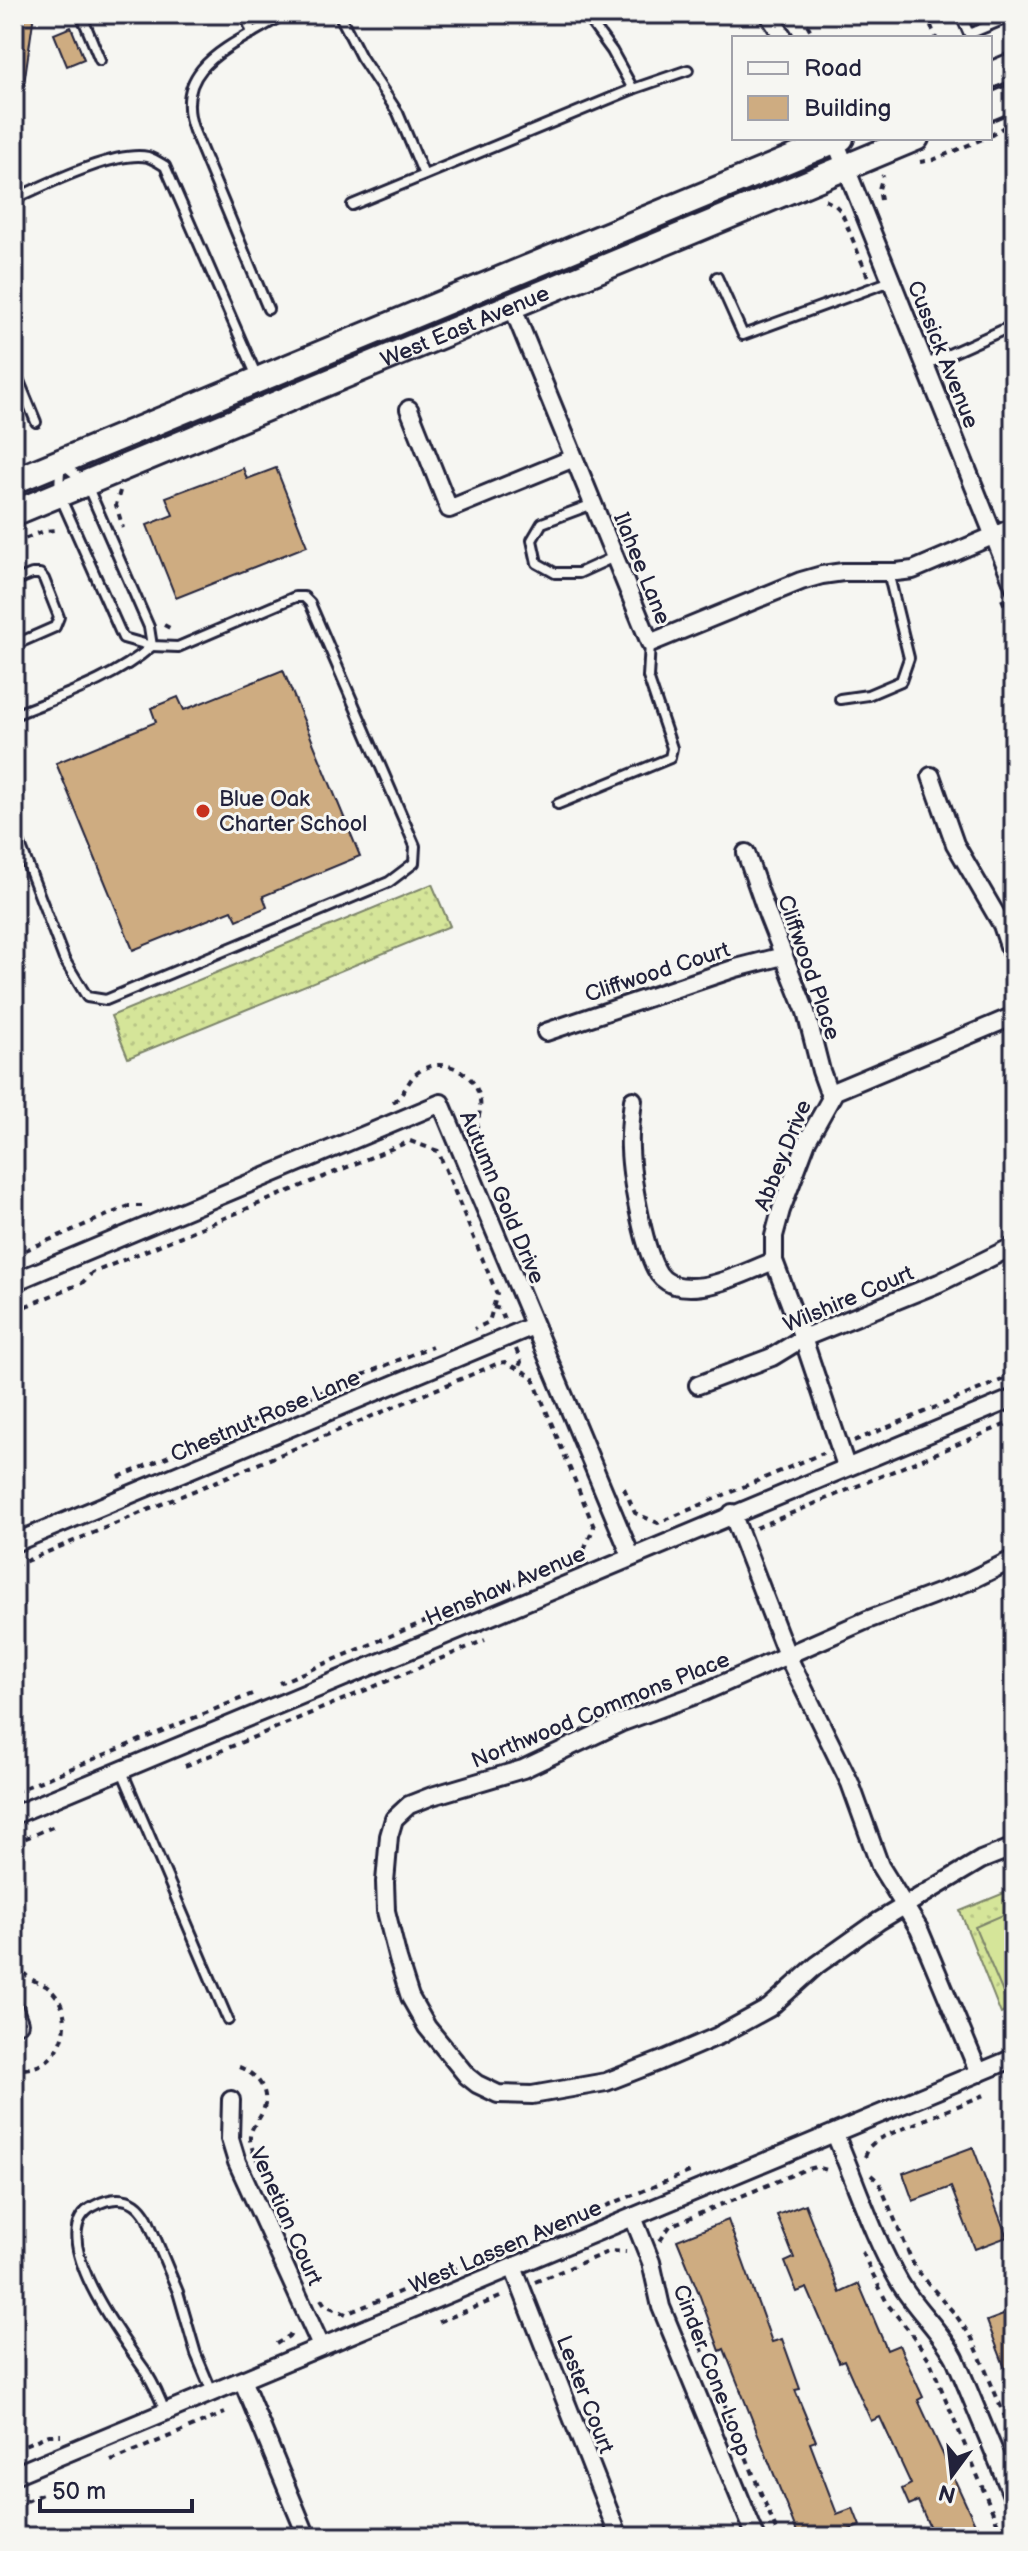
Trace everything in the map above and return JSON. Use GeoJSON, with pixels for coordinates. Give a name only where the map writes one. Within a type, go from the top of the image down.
{"type":"FeatureCollection","features":[{"type":"Feature","properties":{"kind":"main road"},"geometry":{"type":"LineString","coordinates":[[992,74],[1014,65]]}},
{"type":"Feature","properties":{"kind":"main road"},"geometry":{"type":"LineString","coordinates":[[992,106],[1014,97]]}},
{"type":"Feature","properties":{"kind":"main road","name":"West East Avenue"},"geometry":{"type":"LineString","coordinates":[[14,481],[835,140]]}},
{"type":"Feature","properties":{"kind":"main road","name":"West East Avenue"},"geometry":{"type":"LineString","coordinates":[[14,513],[911,140]]}},
{"type":"Feature","properties":{"kind":"street"},"geometry":{"type":"LineString","coordinates":[[768,14],[783,36]]}},
{"type":"Feature","properties":{"kind":"street","name":"Cussick Avenue"},"geometry":{"type":"LineString","coordinates":[[837,140],[993,535],[1006,586]]}},
{"type":"Feature","properties":{"kind":"street","name":"Ilahee Lane"},"geometry":{"type":"LineString","coordinates":[[512,306],[650,643],[811,578],[843,572],[913,570],[1014,527]]}},
{"type":"Feature","properties":{"kind":"street"},"geometry":{"type":"LineString","coordinates":[[409,409],[449,509],[574,458]]}},
{"type":"Feature","properties":{"kind":"street"},"geometry":{"type":"LineString","coordinates":[[931,776],[955,844],[1002,925],[1014,961]]}},
{"type":"Feature","properties":{"kind":"street","name":"Cliffwood Place"},"geometry":{"type":"LineString","coordinates":[[746,853],[806,1012],[830,1096]]}},
{"type":"Feature","properties":{"kind":"street","name":"Cliffwood Court"},"geometry":{"type":"LineString","coordinates":[[546,1032],[736,968],[783,956]]}},
{"type":"Feature","properties":{"kind":"street","name":"Abbey Drive"},"geometry":{"type":"LineString","coordinates":[[846,1466],[774,1261],[774,1236],[781,1210],[807,1141],[830,1096],[842,1087],[1014,1016]]}},
{"type":"Feature","properties":{"kind":"street"},"geometry":{"type":"LineString","coordinates":[[633,1100],[630,1160],[650,1255],[660,1276],[675,1285],[696,1286],[723,1281],[774,1261]]}},
{"type":"Feature","properties":{"kind":"street","name":"Autumn Gold Drive"},"geometry":{"type":"LineString","coordinates":[[14,1282],[441,1103],[631,1556]]}},
{"type":"Feature","properties":{"kind":"street","name":"Wilshire Court"},"geometry":{"type":"LineString","coordinates":[[698,1385],[772,1357],[803,1338],[939,1283],[1014,1246]]}},
{"type":"Feature","properties":{"kind":"street","name":"Chestnut Rose Lane"},"geometry":{"type":"LineString","coordinates":[[14,1543],[533,1326]]}},
{"type":"Feature","properties":{"kind":"street","name":"Henshaw Avenue"},"geometry":{"type":"LineString","coordinates":[[14,1815],[1014,1398]]}},
{"type":"Feature","properties":{"kind":"street"},"geometry":{"type":"LineString","coordinates":[[732,1513],[787,1655],[842,1763],[880,1866],[919,1929],[979,2073]]}},
{"type":"Feature","properties":{"kind":"street","name":"Northwood Commons Place"},"geometry":{"type":"LineString","coordinates":[[1014,1559],[955,1587],[867,1620],[704,1692],[620,1723],[523,1769],[419,1800],[394,1819],[389,1836],[386,1911],[415,2008],[427,2027],[467,2076],[487,2090],[514,2096],[606,2082],[660,2061],[755,2016],[780,1999],[817,1965],[904,1905],[981,1860],[1014,1847]]}},
{"type":"Feature","properties":{"kind":"street","name":"West Lassen Avenue"},"geometry":{"type":"LineString","coordinates":[[14,2475],[1014,2058]]}},
{"type":"Feature","properties":{"kind":"street","name":"Venetian Court"},"geometry":{"type":"LineString","coordinates":[[231,2100],[233,2150],[321,2346]]}},
{"type":"Feature","properties":{"kind":"street"},"geometry":{"type":"LineString","coordinates":[[835,2134],[893,2270],[906,2293],[942,2336],[955,2358],[1014,2500]]}},
{"type":"Feature","properties":{"kind":"street","name":"Cinder Cone Loop"},"geometry":{"type":"LineString","coordinates":[[633,2217],[651,2262],[661,2307],[756,2537]]}},
{"type":"Feature","properties":{"kind":"street","name":"Lester Court"},"geometry":{"type":"LineString","coordinates":[[513,2267],[619,2537]]}},
{"type":"Feature","properties":{"kind":"street"},"geometry":{"type":"LineString","coordinates":[[243,2382],[307,2537]]}},
{"type":"Feature","properties":{"kind":"lane"},"geometry":{"type":"LineString","coordinates":[[81,14],[100,60]]}},
{"type":"Feature","properties":{"kind":"lane"},"geometry":{"type":"LineString","coordinates":[[245,14],[252,33]]}},
{"type":"Feature","properties":{"kind":"lane"},"geometry":{"type":"LineString","coordinates":[[268,309],[194,131],[187,105],[195,77],[204,66],[284,14]]}},
{"type":"Feature","properties":{"kind":"lane"},"geometry":{"type":"LineString","coordinates":[[339,14],[361,57],[398,113],[424,175]]}},
{"type":"Feature","properties":{"kind":"lane"},"geometry":{"type":"LineString","coordinates":[[585,14],[612,51],[633,89]]}},
{"type":"Feature","properties":{"kind":"lane"},"geometry":{"type":"LineString","coordinates":[[960,14],[969,34],[1014,15]]}},
{"type":"Feature","properties":{"kind":"lane"},"geometry":{"type":"LineString","coordinates":[[352,205],[633,89],[688,70]]}},
{"type":"Feature","properties":{"kind":"lane"},"geometry":{"type":"LineString","coordinates":[[14,199],[64,177],[121,158],[148,157],[165,166],[258,379]]}},
{"type":"Feature","properties":{"kind":"lane"},"geometry":{"type":"LineString","coordinates":[[717,277],[743,335],[891,281]]}},
{"type":"Feature","properties":{"kind":"lane"},"geometry":{"type":"LineString","coordinates":[[925,365],[1014,325]]}},
{"type":"Feature","properties":{"kind":"lane"},"geometry":{"type":"LineString","coordinates":[[14,369],[36,422]]}},
{"type":"Feature","properties":{"kind":"lane"},"geometry":{"type":"LineString","coordinates":[[60,462],[86,483],[149,627],[152,646]]}},
{"type":"Feature","properties":{"kind":"lane"},"geometry":{"type":"LineString","coordinates":[[14,829],[64,959],[87,997],[106,1000],[389,882],[414,863],[415,846],[310,603],[304,597],[295,597],[178,647],[152,646],[123,638],[59,494],[60,462]]}},
{"type":"Feature","properties":{"kind":"lane"},"geometry":{"type":"LineString","coordinates":[[593,504],[542,523],[532,540],[537,563],[555,573],[579,573],[615,557]]}},
{"type":"Feature","properties":{"kind":"lane"},"geometry":{"type":"LineString","coordinates":[[840,699],[868,695],[901,681],[909,658],[888,572]]}},
{"type":"Feature","properties":{"kind":"lane"},"geometry":{"type":"LineString","coordinates":[[14,581],[40,574],[59,617],[55,627],[14,645]]}},
{"type":"Feature","properties":{"kind":"lane"},"geometry":{"type":"LineString","coordinates":[[558,804],[670,758],[672,748],[648,677],[650,643]]}},
{"type":"Feature","properties":{"kind":"lane"},"geometry":{"type":"LineString","coordinates":[[14,715],[103,679],[137,659],[152,646]]}},
{"type":"Feature","properties":{"kind":"lane"},"geometry":{"type":"LineString","coordinates":[[121,1770],[228,2020]]}},
{"type":"Feature","properties":{"kind":"lane"},"geometry":{"type":"LineString","coordinates":[[166,2412],[146,2372],[103,2310],[76,2242],[76,2223],[82,2214],[103,2202],[118,2199],[141,2207],[178,2292],[196,2354],[212,2393]]}},
{"type":"Feature","properties":{"kind":"path"},"geometry":{"type":"LineString","coordinates":[[801,14],[814,36]]}},
{"type":"Feature","properties":{"kind":"path"},"geometry":{"type":"LineString","coordinates":[[926,14],[935,36]]}},
{"type":"Feature","properties":{"kind":"path"},"geometry":{"type":"LineString","coordinates":[[992,135],[1014,123]]}},
{"type":"Feature","properties":{"kind":"path"},"geometry":{"type":"LineString","coordinates":[[916,163],[933,160],[981,140]]}},
{"type":"Feature","properties":{"kind":"path"},"geometry":{"type":"LineString","coordinates":[[881,200],[879,180],[887,170]]}},
{"type":"Feature","properties":{"kind":"path"},"geometry":{"type":"LineString","coordinates":[[815,199],[832,201],[841,211],[873,288]]}},
{"type":"Feature","properties":{"kind":"path"},"geometry":{"type":"LineString","coordinates":[[124,529],[116,505],[126,485]]}},
{"type":"Feature","properties":{"kind":"path"},"geometry":{"type":"LineString","coordinates":[[14,543],[55,530]]}},
{"type":"Feature","properties":{"kind":"path"},"geometry":{"type":"LineString","coordinates":[[1006,586],[1014,627]]}},
{"type":"Feature","properties":{"kind":"path"},"geometry":{"type":"LineString","coordinates":[[162,621],[167,628],[174,630]]}},
{"type":"Feature","properties":{"kind":"path"},"geometry":{"type":"LineString","coordinates":[[14,1311],[82,1283],[92,1273],[410,1141],[438,1151],[497,1294],[489,1322],[474,1329]]}},
{"type":"Feature","properties":{"kind":"path"},"geometry":{"type":"LineString","coordinates":[[112,1480],[446,1341]]}},
{"type":"Feature","properties":{"kind":"path"},"geometry":{"type":"LineString","coordinates":[[14,1566],[499,1363],[505,1362],[532,1376],[594,1527],[582,1555],[275,1684]]}},
{"type":"Feature","properties":{"kind":"path"},"geometry":{"type":"LineString","coordinates":[[740,1534],[1014,1421]]}},
{"type":"Feature","properties":{"kind":"path"},"geometry":{"type":"LineString","coordinates":[[185,1766],[489,1639]]}},
{"type":"Feature","properties":{"kind":"path"},"geometry":{"type":"LineString","coordinates":[[14,1792],[261,1690]]}},
{"type":"Feature","properties":{"kind":"path"},"geometry":{"type":"LineString","coordinates":[[14,1843],[57,1825]]}},
{"type":"Feature","properties":{"kind":"path"},"geometry":{"type":"LineString","coordinates":[[14,1950],[25,1974],[54,1994],[64,2012],[66,2027],[59,2047],[48,2059],[33,2068],[14,2069]]}},
{"type":"Feature","properties":{"kind":"path"},"geometry":{"type":"LineString","coordinates":[[239,2067],[257,2078],[265,2094],[265,2107],[250,2138],[266,2178]]}},
{"type":"Feature","properties":{"kind":"path"},"geometry":{"type":"LineString","coordinates":[[865,2163],[869,2147],[878,2139],[984,2095]]}},
{"type":"Feature","properties":{"kind":"path"},"geometry":{"type":"LineString","coordinates":[[579,2218],[704,2165]]}},
{"type":"Feature","properties":{"kind":"path"},"geometry":{"type":"LineString","coordinates":[[659,2248],[663,2234],[670,2226],[804,2170],[816,2167],[827,2169],[837,2178]]}},
{"type":"Feature","properties":{"kind":"path"},"geometry":{"type":"LineString","coordinates":[[867,2171],[877,2179],[915,2268],[972,2338],[1014,2438]]}},
{"type":"Feature","properties":{"kind":"path"},"geometry":{"type":"LineString","coordinates":[[317,2292],[325,2305],[346,2314],[522,2241]]}},
{"type":"Feature","properties":{"kind":"path"},"geometry":{"type":"LineString","coordinates":[[860,2249],[888,2305],[929,2359],[1003,2537]]}},
{"type":"Feature","properties":{"kind":"path"},"geometry":{"type":"LineString","coordinates":[[677,2289],[779,2537]]}},
{"type":"Feature","properties":{"kind":"path"},"geometry":{"type":"LineString","coordinates":[[111,2461],[225,2413]]}},
{"type":"Feature","properties":{"kind":"path"},"geometry":{"type":"LineString","coordinates":[[14,2506],[47,2492]]}},
{"type":"Feature","properties":{"kind":"green space"},"geometry":{"type":"Polygon","coordinates":[[[432,884],[450,926],[128,1058],[111,1016],[432,884]]]}},
{"type":"Feature","properties":{"kind":"green space"},"geometry":{"type":"Polygon","coordinates":[[[1014,1889],[1014,2008],[1001,2014],[960,1911],[1014,1889]]]}},
{"type":"Feature","properties":{"kind":"green space"},"geometry":{"type":"Polygon","coordinates":[[[1005,1914],[1014,1934],[1014,1988],[1003,1993],[975,1927],[1005,1914]]]}},
{"type":"Feature","properties":{"kind":"building"},"geometry":{"type":"Polygon","coordinates":[[[14,14],[34,14],[24,84],[14,84],[14,14]]]}},
{"type":"Feature","properties":{"kind":"building"},"geometry":{"type":"Polygon","coordinates":[[[71,27],[84,59],[67,66],[54,34],[71,27]]]}},
{"type":"Feature","properties":{"kind":"building"},"geometry":{"type":"Polygon","coordinates":[[[243,468],[247,479],[276,468],[307,546],[176,598],[147,525],[173,515],[166,497],[243,468]]]}},
{"type":"Feature","properties":{"kind":"building"},"geometry":{"type":"Polygon","coordinates":[[[283,670],[360,856],[263,896],[267,907],[237,920],[232,910],[133,950],[56,763],[156,722],[151,708],[178,697],[184,710],[283,670]]]}},
{"type":"Feature","properties":{"kind":"building"},"geometry":{"type":"Polygon","coordinates":[[[973,2147],[1007,2237],[975,2249],[951,2187],[913,2201],[903,2173],[973,2147]]]}},
{"type":"Feature","properties":{"kind":"building"},"geometry":{"type":"Polygon","coordinates":[[[805,2204],[840,2293],[859,2284],[887,2350],[899,2345],[923,2397],[918,2400],[981,2537],[934,2537],[918,2501],[909,2505],[902,2489],[911,2484],[880,2417],[871,2421],[844,2360],[839,2362],[807,2288],[797,2292],[785,2262],[794,2258],[777,2215],[805,2204]]]}},
{"type":"Feature","properties":{"kind":"building"},"geometry":{"type":"Polygon","coordinates":[[[728,2220],[772,2342],[782,2339],[800,2389],[795,2390],[816,2441],[810,2443],[837,2514],[853,2508],[860,2526],[829,2537],[799,2537],[724,2349],[720,2351],[677,2240],[728,2220]]]}},
{"type":"Feature","properties":{"kind":"building"},"geometry":{"type":"Polygon","coordinates":[[[1014,2311],[1014,2389],[1013,2389],[987,2321],[1014,2311]]]}},
{"type":"Feature","properties":{"kind":"place","name":"Blue Oak Charter School"},"geometry":{"type":"Point","coordinates":[203,811]}}]}
